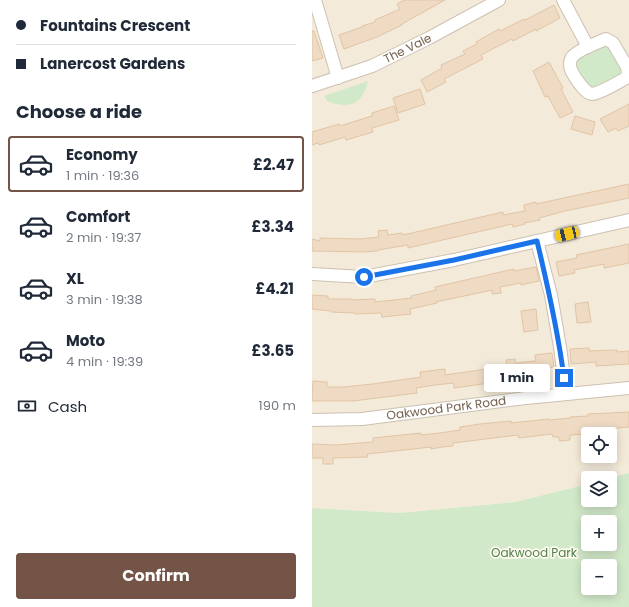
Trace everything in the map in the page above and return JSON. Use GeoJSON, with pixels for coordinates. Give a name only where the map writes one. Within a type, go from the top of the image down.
{"type":"FeatureCollection","features":[{"type":"Feature","properties":{"kind":"street"},"geometry":{"type":"LineString","coordinates":[[315,0],[338,78]]}},
{"type":"Feature","properties":{"kind":"street","name":"The Vale"},"geometry":{"type":"LineString","coordinates":[[312,86],[372,66],[499,0]]}},
{"type":"Feature","properties":{"kind":"street"},"geometry":{"type":"LineString","coordinates":[[563,0],[588,47]]}},
{"type":"Feature","properties":{"kind":"street"},"geometry":{"type":"LineString","coordinates":[[606,39],[613,42],[627,67],[628,73],[626,78],[596,93],[589,94],[585,91],[570,67],[570,62],[573,56],[588,47],[606,39]]}},
{"type":"Feature","properties":{"kind":"street"},"geometry":{"type":"LineString","coordinates":[[312,274],[364,277],[454,260],[629,220]]}},
{"type":"Feature","properties":{"kind":"street"},"geometry":{"type":"LineString","coordinates":[[537,241],[552,302],[566,393]]}},
{"type":"Feature","properties":{"kind":"street","name":"Oakwood Park Road"},"geometry":{"type":"LineString","coordinates":[[312,420],[362,419],[566,393],[629,388]]}},
{"type":"Feature","properties":{"kind":"shaded area"},"geometry":{"type":"Polygon","coordinates":[[[312,0],[629,0],[629,473],[617,476],[617,471],[581,471],[581,486],[515,502],[399,513],[312,508],[312,0]]]}},
{"type":"Feature","properties":{"kind":"green space"},"geometry":{"type":"Polygon","coordinates":[[[601,45],[610,46],[623,68],[621,76],[597,89],[587,87],[575,68],[576,60],[601,45]]]}},
{"type":"Feature","properties":{"kind":"green space"},"geometry":{"type":"Polygon","coordinates":[[[368,81],[363,95],[354,103],[348,105],[335,104],[327,101],[324,96],[368,81]]]}},
{"type":"Feature","properties":{"kind":"green space","name":"Oakwood Park"},"geometry":{"type":"Polygon","coordinates":[[[629,473],[629,607],[312,607],[312,508],[399,513],[515,502],[581,486],[581,507],[617,507],[617,476],[629,473]]]}},
{"type":"Feature","properties":{"kind":"building"},"geometry":{"type":"Polygon","coordinates":[[[404,0],[445,0],[402,25],[377,37],[344,49],[339,35],[375,22],[375,20],[400,9],[397,4],[404,0]]]}},
{"type":"Feature","properties":{"kind":"building"},"geometry":{"type":"Polygon","coordinates":[[[554,5],[560,18],[536,31],[536,29],[513,41],[512,39],[481,55],[483,59],[444,79],[446,82],[427,92],[421,80],[442,68],[441,65],[465,54],[463,51],[477,44],[476,42],[499,29],[500,31],[554,5]]]}},
{"type":"Feature","properties":{"kind":"building"},"geometry":{"type":"Polygon","coordinates":[[[312,31],[314,31],[323,58],[312,61],[312,31]]]}},
{"type":"Feature","properties":{"kind":"building"},"geometry":{"type":"Polygon","coordinates":[[[549,62],[563,88],[561,89],[573,112],[560,118],[548,96],[545,97],[533,71],[549,62]]]}},
{"type":"Feature","properties":{"kind":"building"},"geometry":{"type":"Polygon","coordinates":[[[420,89],[425,104],[398,113],[393,98],[420,89]]]}},
{"type":"Feature","properties":{"kind":"building"},"geometry":{"type":"Polygon","coordinates":[[[629,104],[629,126],[618,131],[616,128],[608,132],[600,119],[629,104]]]}},
{"type":"Feature","properties":{"kind":"building"},"geometry":{"type":"Polygon","coordinates":[[[394,106],[399,120],[372,128],[373,132],[346,140],[345,137],[319,145],[318,143],[312,145],[312,132],[339,124],[340,126],[372,116],[372,113],[394,106]]]}},
{"type":"Feature","properties":{"kind":"building"},"geometry":{"type":"Polygon","coordinates":[[[575,116],[595,122],[592,135],[571,129],[575,116]]]}},
{"type":"Feature","properties":{"kind":"building"},"geometry":{"type":"Polygon","coordinates":[[[629,184],[629,198],[565,211],[539,218],[540,220],[513,227],[512,224],[408,248],[408,245],[378,251],[363,252],[312,251],[312,239],[320,241],[320,238],[360,239],[379,237],[378,231],[387,230],[388,235],[402,233],[403,235],[503,212],[503,215],[525,211],[524,205],[536,202],[536,204],[629,184]]]}},
{"type":"Feature","properties":{"kind":"building"},"geometry":{"type":"Polygon","coordinates":[[[629,244],[629,263],[604,268],[604,264],[574,270],[575,273],[559,276],[556,262],[577,258],[576,255],[629,244]]]}},
{"type":"Feature","properties":{"kind":"building"},"geometry":{"type":"Polygon","coordinates":[[[536,267],[539,281],[521,285],[521,283],[500,287],[501,293],[492,294],[492,290],[436,302],[437,303],[410,309],[411,314],[382,317],[381,313],[355,314],[312,309],[312,295],[328,296],[328,299],[375,299],[375,302],[412,298],[411,296],[436,290],[435,287],[514,269],[514,271],[536,267]]]}},
{"type":"Feature","properties":{"kind":"building"},"geometry":{"type":"Polygon","coordinates":[[[588,302],[591,322],[577,323],[575,304],[588,302]]]}},
{"type":"Feature","properties":{"kind":"building"},"geometry":{"type":"Polygon","coordinates":[[[536,309],[538,330],[524,332],[521,311],[536,309]]]}},
{"type":"Feature","properties":{"kind":"building"},"geometry":{"type":"Polygon","coordinates":[[[589,348],[589,351],[629,351],[629,364],[596,366],[596,362],[571,364],[570,349],[589,348]]]}},
{"type":"Feature","properties":{"kind":"building"},"geometry":{"type":"Polygon","coordinates":[[[552,353],[554,367],[532,370],[532,375],[504,379],[504,381],[454,388],[454,383],[435,385],[416,388],[417,393],[353,401],[312,401],[313,381],[327,382],[327,387],[373,384],[421,377],[420,372],[445,369],[445,375],[507,366],[506,360],[515,359],[515,363],[536,361],[535,355],[552,353]]]}},
{"type":"Feature","properties":{"kind":"building"},"geometry":{"type":"Polygon","coordinates":[[[629,412],[629,427],[581,427],[581,434],[570,435],[570,440],[559,441],[559,437],[553,437],[552,434],[519,438],[518,435],[453,443],[453,446],[431,449],[431,447],[367,454],[368,457],[333,458],[333,464],[323,464],[323,458],[312,458],[312,444],[336,445],[373,442],[373,438],[421,433],[421,435],[440,433],[460,430],[460,427],[480,424],[511,421],[511,423],[549,420],[588,416],[588,414],[629,412]]]}},
{"type":"Feature","properties":{"kind":"route"},"geometry":{"type":"LineString","coordinates":[[364,277],[454,260],[537,241],[551,295],[564,378]]}}]}
